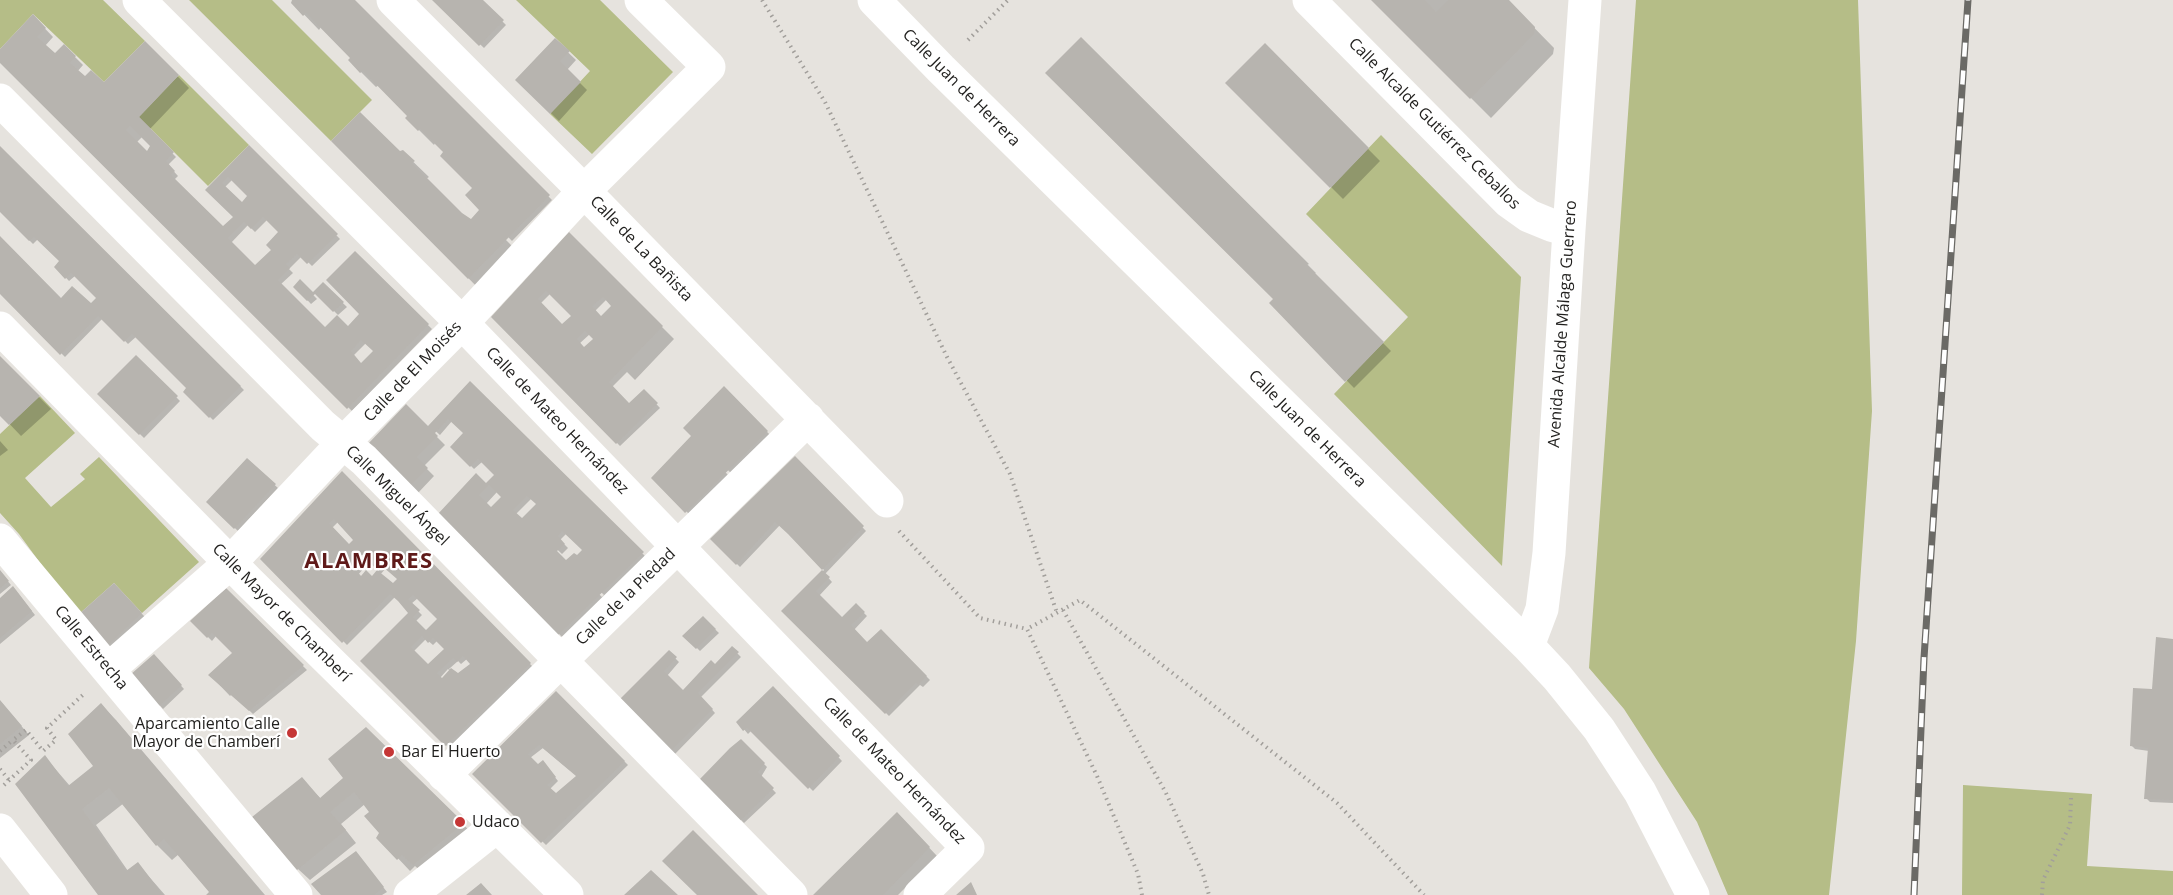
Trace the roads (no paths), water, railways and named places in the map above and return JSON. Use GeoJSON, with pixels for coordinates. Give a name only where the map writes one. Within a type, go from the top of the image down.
{"type":"FeatureCollection","features":[{"type":"Feature","properties":{"kind":"street","name":"Calle de Mateo Hernández"},"geometry":{"type":"LineString","coordinates":[[139,0],[462,323],[969,848],[920,895]]}},
{"type":"Feature","properties":{"kind":"street","name":"Calle de La Bañista"},"geometry":{"type":"LineString","coordinates":[[393,0],[808,419],[891,513]]}},
{"type":"Feature","properties":{"kind":"street","name":"Calle de El Moisés"},"geometry":{"type":"LineString","coordinates":[[101,678],[230,563],[343,443],[462,323],[584,191],[709,67],[641,0]]}},
{"type":"Feature","properties":{"kind":"street","name":"Calle Juan de Herrera"},"geometry":{"type":"LineString","coordinates":[[874,0],[958,86],[1557,677],[1599,729],[1640,792],[1693,895]]}},
{"type":"Feature","properties":{"kind":"street","name":"Calle Alcalde Gutiérrez Ceballos"},"geometry":{"type":"LineString","coordinates":[[1309,0],[1508,201],[1529,216],[1569,230]]}},
{"type":"Feature","properties":{"kind":"street","name":"Avenida Alcalde Málaga Guerrero"},"geometry":{"type":"LineString","coordinates":[[1528,646],[1542,609],[1550,554],[1569,230],[1586,0]]}},
{"type":"Feature","properties":{"kind":"street","name":"Calle Miguel Ángel"},"geometry":{"type":"LineString","coordinates":[[0,100],[323,426],[364,460],[791,895]]}},
{"type":"Feature","properties":{"kind":"street","name":"Calle Mayor de Chamberí"},"geometry":{"type":"LineString","coordinates":[[0,328],[230,563],[567,895]]}},
{"type":"Feature","properties":{"kind":"street","name":"Calle de la Piedad"},"geometry":{"type":"LineString","coordinates":[[444,775],[808,419]]}},
{"type":"Feature","properties":{"kind":"street","name":"Calle Estrecha"},"geometry":{"type":"LineString","coordinates":[[0,540],[101,678],[296,895]]}},
{"type":"Feature","properties":{"kind":"street"},"geometry":{"type":"LineString","coordinates":[[410,895],[497,826]]}},
{"type":"Feature","properties":{"kind":"street"},"geometry":{"type":"LineString","coordinates":[[0,830],[51,895]]}},
{"type":"Feature","properties":{"kind":"railway"},"geometry":{"type":"LineString","coordinates":[[1914,895],[1924,658],[1968,0]]}},
{"type":"Feature","properties":{"kind":"place","name":"Aparcamiento Calle Mayor de Chamberí"},"geometry":{"type":"Point","coordinates":[292,733]}},
{"type":"Feature","properties":{"kind":"place","name":"Bar El Huerto"},"geometry":{"type":"Point","coordinates":[389,752]}},
{"type":"Feature","properties":{"kind":"place","name":"Udaco"},"geometry":{"type":"Point","coordinates":[460,822]}},
{"type":"Feature","properties":{"kind":"district","name":"ALAMBRES"},"geometry":{"type":"Point","coordinates":[369,562]}}]}
